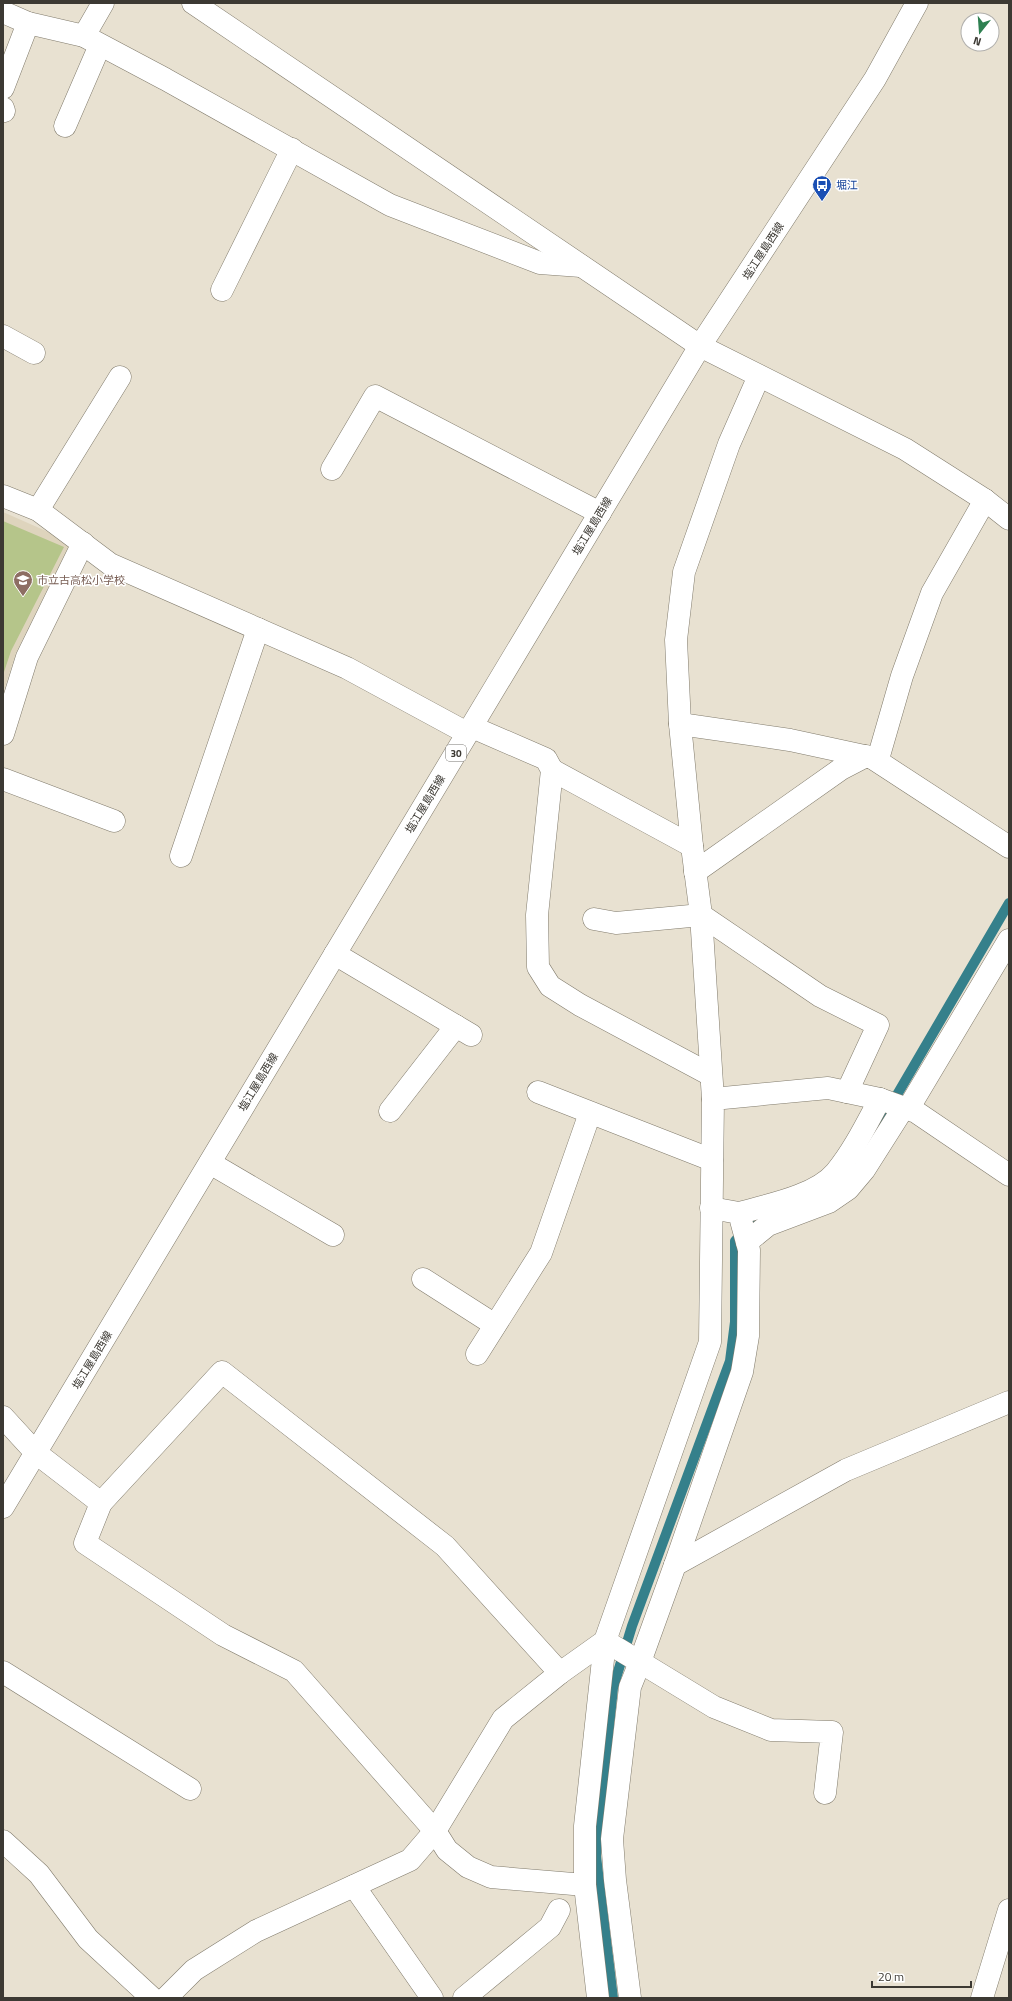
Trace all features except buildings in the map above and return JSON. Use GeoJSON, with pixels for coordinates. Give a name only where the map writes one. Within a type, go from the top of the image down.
{"type":"FeatureCollection","features":[{"type":"Feature","properties":{"kind":"street"},"geometry":{"type":"LineString","coordinates":[[65,126],[103,3]]}},
{"type":"Feature","properties":{"kind":"street"},"geometry":{"type":"LineString","coordinates":[[193,3],[700,346],[905,449],[985,500],[1009,519]]}},
{"type":"Feature","properties":{"kind":"street","name":"塩江屋島西線"},"geometry":{"type":"LineString","coordinates":[[3,1507],[700,346],[875,79],[917,3]]}},
{"type":"Feature","properties":{"kind":"street"},"geometry":{"type":"LineString","coordinates":[[3,12],[28,24],[92,41],[165,79],[390,205],[540,263],[582,266]]}},
{"type":"Feature","properties":{"kind":"street"},"geometry":{"type":"LineString","coordinates":[[3,88],[28,24]]}},
{"type":"Feature","properties":{"kind":"street"},"geometry":{"type":"LineString","coordinates":[[222,290],[292,150]]}},
{"type":"Feature","properties":{"kind":"street"},"geometry":{"type":"LineString","coordinates":[[3,336],[34,353]]}},
{"type":"Feature","properties":{"kind":"street"},"geometry":{"type":"LineString","coordinates":[[598,1998],[585,1885],[585,1826],[608,1643],[710,1342],[713,1100],[701,915],[692,846],[680,724],[676,640],[684,572],[729,444],[759,376]]}},
{"type":"Feature","properties":{"kind":"street"},"geometry":{"type":"LineString","coordinates":[[38,510],[120,378]]}},
{"type":"Feature","properties":{"kind":"street"},"geometry":{"type":"LineString","coordinates":[[332,469],[375,396],[600,513]]}},
{"type":"Feature","properties":{"kind":"street"},"geometry":{"type":"LineString","coordinates":[[3,496],[38,510],[110,564],[347,668],[470,730],[546,759],[552,770],[692,846]]}},
{"type":"Feature","properties":{"kind":"street"},"geometry":{"type":"LineString","coordinates":[[680,724],[790,740],[878,759],[902,676],[932,593],[985,500]]}},
{"type":"Feature","properties":{"kind":"street"},"geometry":{"type":"LineString","coordinates":[[3,734],[27,657],[83,544]]}},
{"type":"Feature","properties":{"kind":"street"},"geometry":{"type":"LineString","coordinates":[[181,856],[258,629]]}},
{"type":"Feature","properties":{"kind":"street"},"geometry":{"type":"LineString","coordinates":[[869,757],[1009,847]]}},
{"type":"Feature","properties":{"kind":"street"},"geometry":{"type":"LineString","coordinates":[[695,872],[841,769],[869,757]]}},
{"type":"Feature","properties":{"kind":"street"},"geometry":{"type":"LineString","coordinates":[[552,770],[537,915],[538,967],[550,986],[580,1005],[711,1075]]}},
{"type":"Feature","properties":{"kind":"street"},"geometry":{"type":"LineString","coordinates":[[3,779],[114,821]]}},
{"type":"Feature","properties":{"kind":"street"},"geometry":{"type":"LineString","coordinates":[[594,919],[616,923],[701,915],[820,996],[878,1025],[847,1092]]}},
{"type":"Feature","properties":{"kind":"street"},"geometry":{"type":"LineString","coordinates":[[747,1242],[768,1224],[829,1202],[848,1189],[864,1170],[906,1108],[1009,940]]}},
{"type":"Feature","properties":{"kind":"street"},"geometry":{"type":"LineString","coordinates":[[335,954],[464,1031],[390,1111]]}},
{"type":"Feature","properties":{"kind":"street"},"geometry":{"type":"LineString","coordinates":[[713,1100],[828,1088],[880,1099],[916,1112],[1009,1175]]}},
{"type":"Feature","properties":{"kind":"street"},"geometry":{"type":"LineString","coordinates":[[538,1092],[712,1160]]}},
{"type":"Feature","properties":{"kind":"street"},"geometry":{"type":"LineString","coordinates":[[711,1208],[739,1215],[784,1200],[818,1186],[836,1173],[864,1130],[880,1099]]}},
{"type":"Feature","properties":{"kind":"street"},"geometry":{"type":"LineString","coordinates":[[477,1354],[541,1253],[590,1113]]}},
{"type":"Feature","properties":{"kind":"street"},"geometry":{"type":"LineString","coordinates":[[210,1162],[334,1235]]}},
{"type":"Feature","properties":{"kind":"street"},"geometry":{"type":"LineString","coordinates":[[630,1998],[615,1880],[612,1839],[630,1687],[637,1660],[675,1565],[742,1372],[748,1336],[749,1250],[739,1215]]}},
{"type":"Feature","properties":{"kind":"street"},"geometry":{"type":"LineString","coordinates":[[423,1279],[495,1325]]}},
{"type":"Feature","properties":{"kind":"street"},"geometry":{"type":"LineString","coordinates":[[560,1673],[445,1546],[222,1372],[101,1503],[85,1543],[223,1635],[294,1671],[435,1831],[447,1850],[468,1867],[491,1877],[585,1885]]}},
{"type":"Feature","properties":{"kind":"street"},"geometry":{"type":"LineString","coordinates":[[675,1565],[846,1470],[1009,1402]]}},
{"type":"Feature","properties":{"kind":"street"},"geometry":{"type":"LineString","coordinates":[[3,1417],[36,1453],[101,1503]]}},
{"type":"Feature","properties":{"kind":"street"},"geometry":{"type":"LineString","coordinates":[[608,1643],[714,1707],[771,1730],[832,1732],[825,1793]]}},
{"type":"Feature","properties":{"kind":"street"},"geometry":{"type":"LineString","coordinates":[[166,1998],[194,1970],[256,1931],[410,1860],[435,1831],[504,1719],[560,1673],[608,1643]]}},
{"type":"Feature","properties":{"kind":"street"},"geometry":{"type":"LineString","coordinates":[[3,1672],[190,1789]]}},
{"type":"Feature","properties":{"kind":"street"},"geometry":{"type":"LineString","coordinates":[[3,1841],[38,1874],[88,1939],[152,1998]]}},
{"type":"Feature","properties":{"kind":"street"},"geometry":{"type":"LineString","coordinates":[[354,1886],[430,1998]]}},
{"type":"Feature","properties":{"kind":"street"},"geometry":{"type":"LineString","coordinates":[[464,1998],[550,1927],[559,1910]]}},
{"type":"Feature","properties":{"kind":"street"},"geometry":{"type":"LineString","coordinates":[[982,1998],[1009,1910]]}},
{"type":"Feature","properties":{"kind":"shaded area","name":"市立古高松小学校"},"geometry":{"type":"Polygon","coordinates":[[[3,512],[71,542],[16,653],[3,693],[3,512]]]}},
{"type":"Feature","properties":{"kind":"green space","name":"市立古高松小学校"},"geometry":{"type":"Polygon","coordinates":[[[3,521],[64,547],[11,651],[3,675],[3,521]]]}},
{"type":"Feature","properties":{"kind":"waterway"},"geometry":{"type":"LineString","coordinates":[[869,1139],[884,1117],[1009,903]]}},
{"type":"Feature","properties":{"kind":"waterway"},"geometry":{"type":"LineString","coordinates":[[613,1998],[596,1856],[613,1688],[632,1626],[730,1361],[735,1322],[735,1241],[752,1222],[768,1216]]}},
{"type":"Feature","properties":{"kind":"place","name":"堀江"},"geometry":{"type":"Point","coordinates":[822,202]}},
{"type":"Feature","properties":{"kind":"place","name":"市立古高松小学校"},"geometry":{"type":"Point","coordinates":[23,597]}}]}
